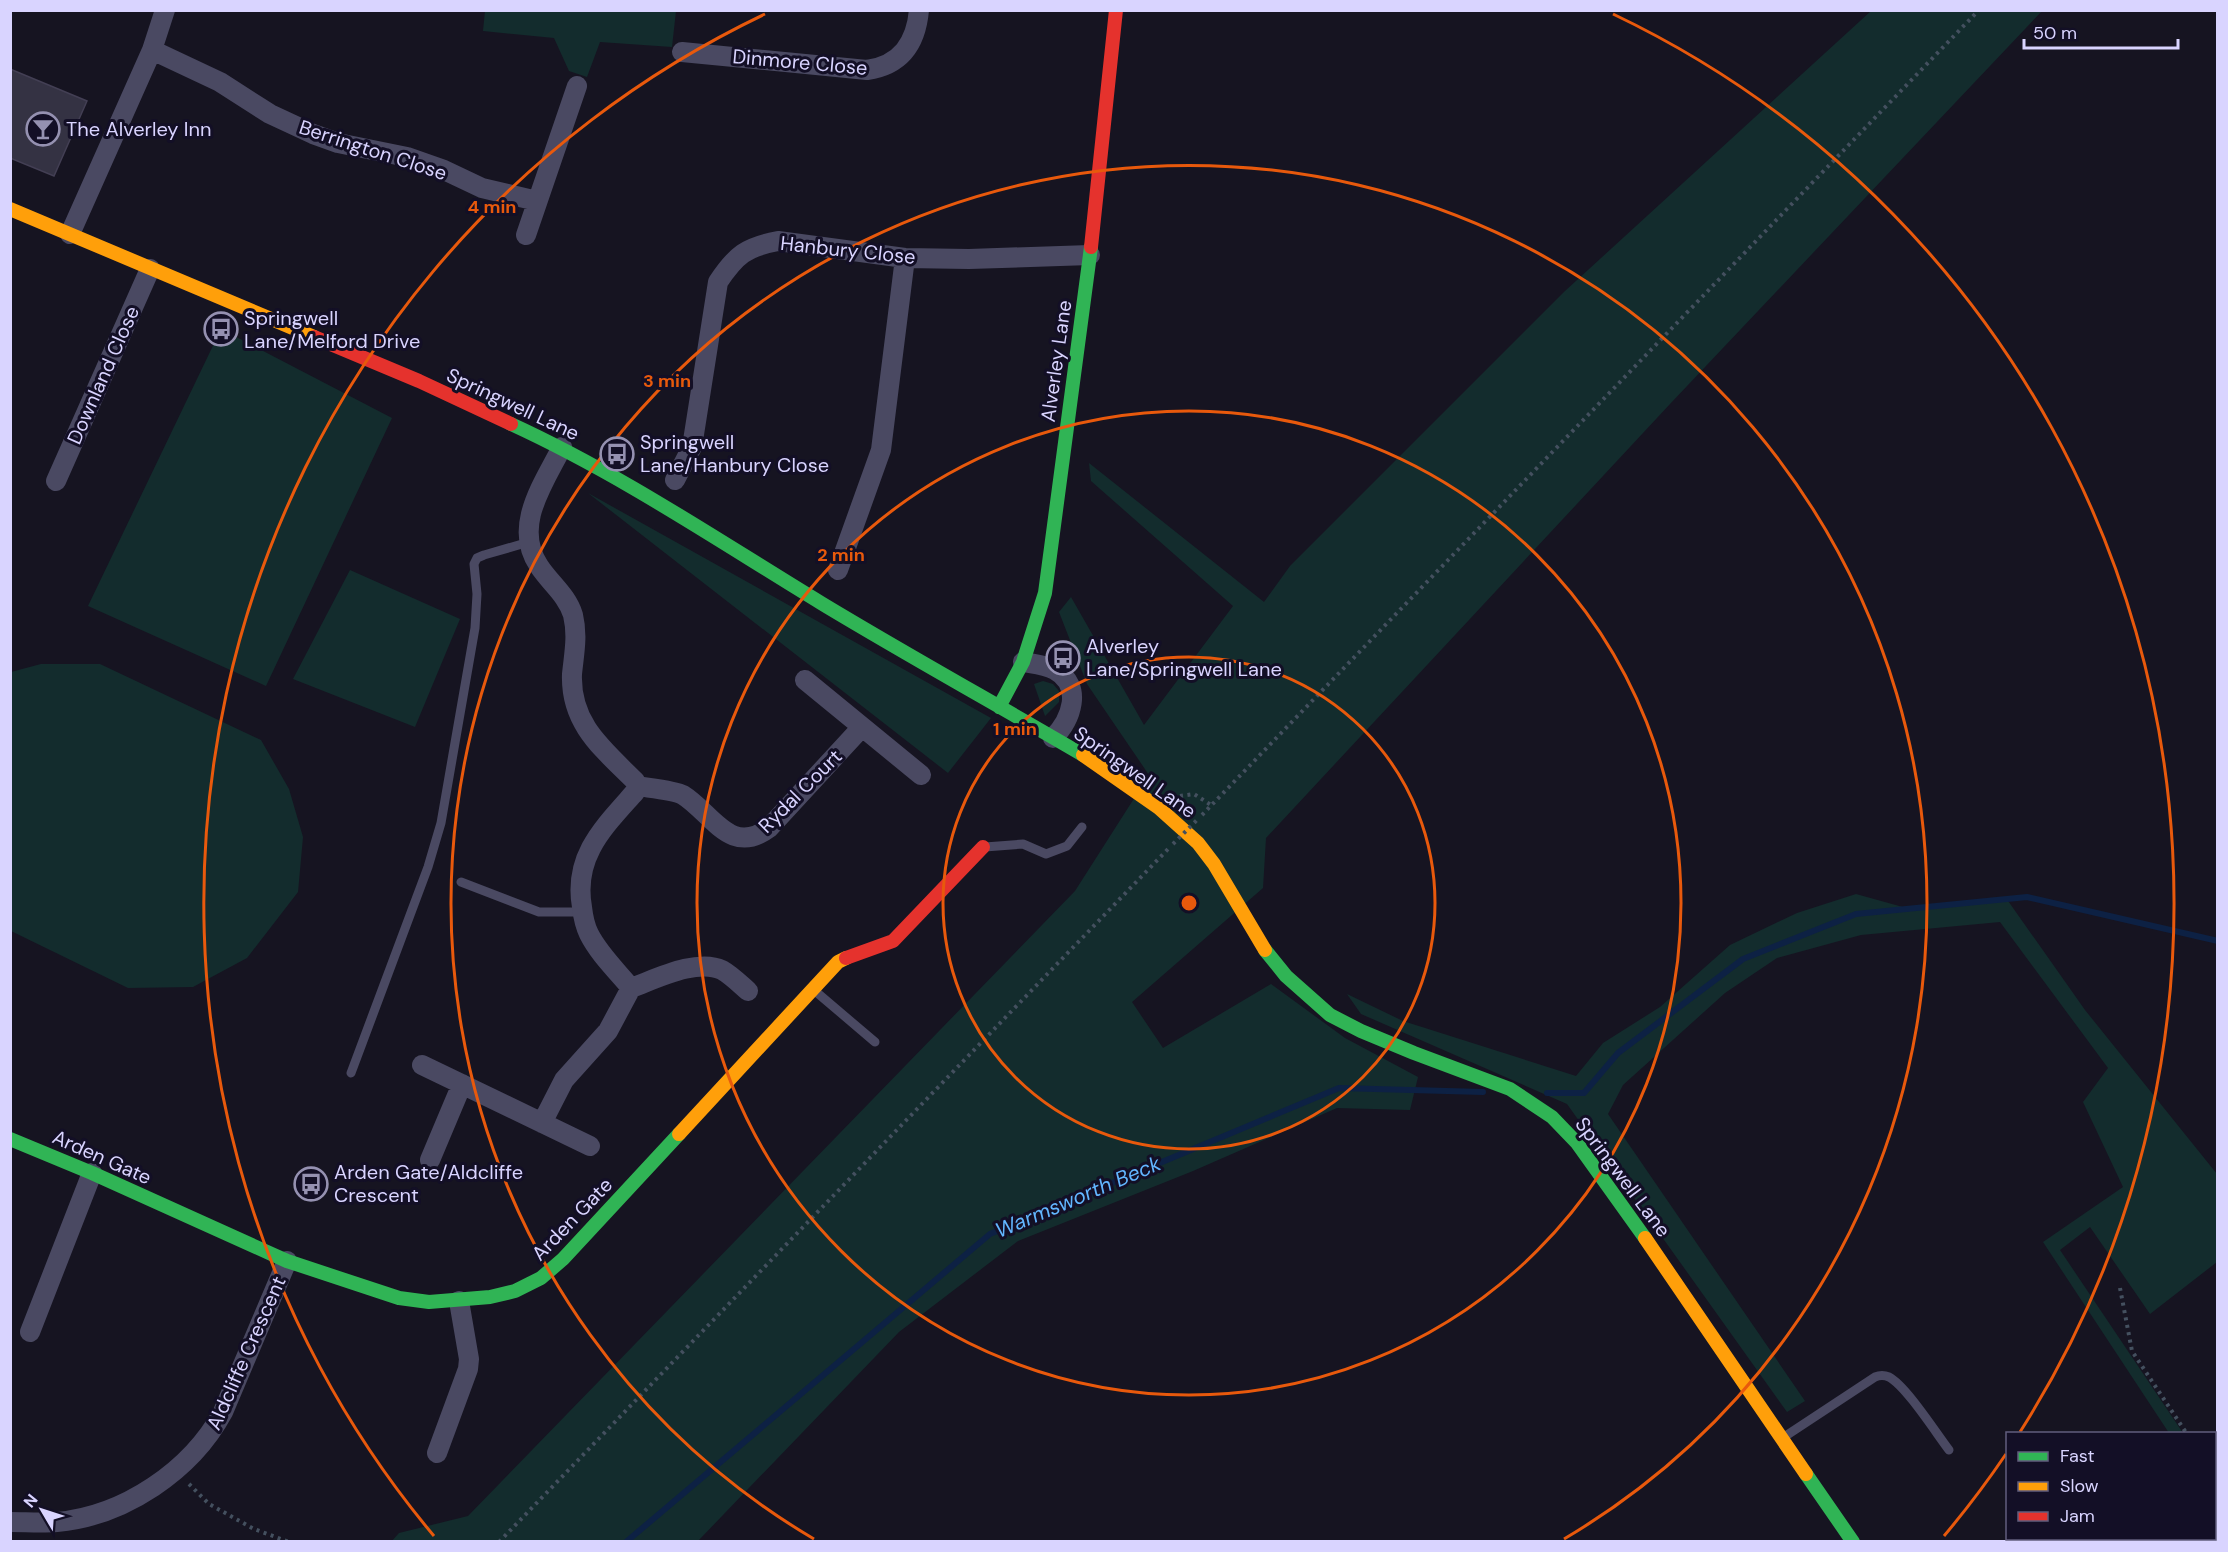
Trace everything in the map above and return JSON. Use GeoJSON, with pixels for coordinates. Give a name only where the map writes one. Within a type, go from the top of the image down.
{"type":"FeatureCollection","features":[{"type":"Feature","properties":{"kind":"street"},"geometry":{"type":"LineString","coordinates":[[70,234],[152,50],[165,10]]}},
{"type":"Feature","properties":{"kind":"street","name":"Dinmore Close"},"geometry":{"type":"LineString","coordinates":[[682,52],[867,70],[877,69],[888,64],[910,44],[915,36],[918,10]]}},
{"type":"Feature","properties":{"kind":"street","name":"Alverley Lane"},"geometry":{"type":"LineString","coordinates":[[999,707],[1023,662],[1045,593],[1090,255],[1116,10]]}},
{"type":"Feature","properties":{"kind":"street","name":"Berrington Close"},"geometry":{"type":"LineString","coordinates":[[152,50],[220,82],[270,114],[313,134],[338,143],[407,157],[444,170],[482,188],[537,201]]}},
{"type":"Feature","properties":{"kind":"street"},"geometry":{"type":"LineString","coordinates":[[526,235],[577,86]]}},
{"type":"Feature","properties":{"kind":"street","name":"Springwell Lane"},"geometry":{"type":"LineString","coordinates":[[10,209],[419,381],[562,447],[663,505],[823,604],[1090,759],[1181,826],[1214,864],[1265,950],[1286,976],[1330,1015],[1361,1031],[1414,1053],[1510,1089],[1552,1117],[1577,1143],[1603,1177],[1853,1542]]}},
{"type":"Feature","properties":{"kind":"street","name":"Hanbury Close"},"geometry":{"type":"LineString","coordinates":[[675,480],[692,447],[718,282],[730,264],[742,252],[760,244],[778,241],[904,258],[969,260],[1090,255]]}},
{"type":"Feature","properties":{"kind":"street"},"geometry":{"type":"LineString","coordinates":[[838,570],[881,450],[904,258]]}},
{"type":"Feature","properties":{"kind":"street","name":"Downland Close"},"geometry":{"type":"LineString","coordinates":[[56,481],[150,269]]}},
{"type":"Feature","properties":{"kind":"street"},"geometry":{"type":"LineString","coordinates":[[562,447],[533,503],[529,521],[529,542],[538,565],[567,602],[573,614],[576,649],[572,692],[581,719],[599,745],[635,781],[637,786],[635,792],[591,846],[583,864],[580,882],[582,912],[588,933],[631,988]]}},
{"type":"Feature","properties":{"kind":"street"},"geometry":{"type":"LineString","coordinates":[[1023,662],[1054,669],[1060,673],[1070,688],[1073,702],[1071,709],[1064,725],[1053,738]]}},
{"type":"Feature","properties":{"kind":"street"},"geometry":{"type":"LineString","coordinates":[[805,680],[921,775]]}},
{"type":"Feature","properties":{"kind":"street","name":"Rydal Court"},"geometry":{"type":"LineString","coordinates":[[637,786],[682,794],[732,837],[752,837],[769,828],[862,727]]}},
{"type":"Feature","properties":{"kind":"street","name":"Arden Gate"},"geometry":{"type":"LineString","coordinates":[[10,1139],[92,1173],[286,1262],[399,1298],[429,1302],[459,1301],[490,1298],[515,1291],[541,1278],[563,1259],[813,989],[847,956],[885,946],[902,934],[983,847]]}},
{"type":"Feature","properties":{"kind":"street"},"geometry":{"type":"LineString","coordinates":[[542,1123],[564,1080],[608,1031],[631,988],[672,973],[700,966],[724,971],[748,991]]}},
{"type":"Feature","properties":{"kind":"street"},"geometry":{"type":"LineString","coordinates":[[422,1065],[590,1146]]}},
{"type":"Feature","properties":{"kind":"street"},"geometry":{"type":"LineString","coordinates":[[430,1160],[462,1084]]}},
{"type":"Feature","properties":{"kind":"street"},"geometry":{"type":"LineString","coordinates":[[30,1332],[92,1173]]}},
{"type":"Feature","properties":{"kind":"street","name":"Aldcliffe Crescent"},"geometry":{"type":"LineString","coordinates":[[10,1522],[57,1522],[90,1515],[118,1505],[148,1489],[176,1470],[196,1452],[214,1429],[223,1412],[286,1262]]}},
{"type":"Feature","properties":{"kind":"street"},"geometry":{"type":"LineString","coordinates":[[437,1454],[468,1369],[469,1359],[459,1301]]}},
{"type":"Feature","properties":{"kind":"lane"},"geometry":{"type":"LineString","coordinates":[[351,1073],[429,867],[449,790],[476,628],[477,594],[474,564],[477,558],[484,555],[529,542]]}},
{"type":"Feature","properties":{"kind":"lane"},"geometry":{"type":"LineString","coordinates":[[983,847],[1023,844],[1046,854],[1067,846],[1082,827]]}},
{"type":"Feature","properties":{"kind":"lane"},"geometry":{"type":"LineString","coordinates":[[461,882],[539,912],[582,912]]}},
{"type":"Feature","properties":{"kind":"lane"},"geometry":{"type":"LineString","coordinates":[[813,989],[875,1042]]}},
{"type":"Feature","properties":{"kind":"lane"},"geometry":{"type":"LineString","coordinates":[[1782,1438],[1881,1375],[1889,1377],[1903,1390],[1949,1450]]}},
{"type":"Feature","properties":{"kind":"path"},"geometry":{"type":"LineString","coordinates":[[499,1542],[1979,10]]}},
{"type":"Feature","properties":{"kind":"path"},"geometry":{"type":"LineString","coordinates":[[2120,1288],[2132,1351],[2186,1432]]}},
{"type":"Feature","properties":{"kind":"path"},"geometry":{"type":"LineString","coordinates":[[176,1470],[209,1504],[254,1529],[290,1542]]}},
{"type":"Feature","properties":{"kind":"green space"},"geometry":{"type":"Polygon","coordinates":[[[485,10],[676,11],[672,47],[600,42],[587,77],[569,71],[554,38],[483,31],[485,10]]]}},
{"type":"Feature","properties":{"kind":"green space"},"geometry":{"type":"Polygon","coordinates":[[[1871,11],[2042,11],[1670,404],[1266,838],[1263,888],[1132,1002],[1163,1048],[1271,984],[1345,1038],[1418,1077],[1410,1110],[1337,1108],[1193,1171],[1018,1241],[899,1332],[698,1541],[391,1542],[399,1533],[468,1516],[1075,891],[1149,775],[1087,684],[1059,612],[1071,597],[1144,725],[1233,606],[1091,481],[1089,463],[1264,602],[1290,566],[1565,291],[1871,11]]]}},
{"type":"Feature","properties":{"kind":"green space"},"geometry":{"type":"Polygon","coordinates":[[[221,329],[392,418],[266,686],[88,606],[221,329]]]}},
{"type":"Feature","properties":{"kind":"green space"},"geometry":{"type":"Polygon","coordinates":[[[588,493],[991,718],[948,773],[588,493]]]}},
{"type":"Feature","properties":{"kind":"green space"},"geometry":{"type":"Polygon","coordinates":[[[350,570],[460,619],[415,727],[293,679],[350,570]]]}},
{"type":"Feature","properties":{"kind":"green space"},"geometry":{"type":"Polygon","coordinates":[[[41,664],[100,664],[261,740],[289,789],[303,837],[298,892],[247,958],[193,987],[128,988],[11,931],[11,672],[41,664]]]}},
{"type":"Feature","properties":{"kind":"green space"},"geometry":{"type":"Polygon","coordinates":[[[1043,681],[1053,684],[1059,691],[1059,702],[1045,716],[1034,684],[1043,681]]]}},
{"type":"Feature","properties":{"kind":"green space"},"geometry":{"type":"Polygon","coordinates":[[[1856,894],[1910,909],[2006,898],[2085,1010],[2217,1174],[2217,1262],[2150,1314],[2090,1227],[2060,1250],[2182,1432],[2168,1432],[2043,1242],[2123,1187],[2083,1102],[2108,1068],[2000,922],[1861,935],[1777,958],[1725,993],[1623,1085],[1608,1114],[1805,1401],[1787,1412],[1567,1104],[1361,1014],[1347,994],[1403,1021],[1576,1076],[1603,1043],[1660,1007],[1730,945],[1797,913],[1856,894]]]}},
{"type":"Feature","properties":{"kind":"building","name":"The Alverley Inn"},"geometry":{"type":"Polygon","coordinates":[[[10,69],[87,101],[54,176],[10,158],[10,69]]]}},
{"type":"Feature","properties":{"kind":"waterway","name":"Warmsworth Beck"},"geometry":{"type":"LineString","coordinates":[[1547,1093],[1584,1093],[1618,1053],[1743,959],[1856,914],[2027,897],[2218,941]]}},
{"type":"Feature","properties":{"kind":"waterway","name":"Warmsworth Beck"},"geometry":{"type":"LineString","coordinates":[[626,1542],[990,1234],[1339,1088],[1483,1092]]}},
{"type":"Feature","properties":{"kind":"traffic: fast"},"geometry":{"type":"LineString","coordinates":[[999,707],[1023,662],[1045,593],[1091,247]]}},
{"type":"Feature","properties":{"kind":"traffic: fast"},"geometry":{"type":"LineString","coordinates":[[511,424],[630,486],[853,622],[1083,755]]}},
{"type":"Feature","properties":{"kind":"traffic: fast"},"geometry":{"type":"LineString","coordinates":[[1265,950],[1286,976],[1330,1015],[1361,1031],[1414,1053],[1510,1089],[1552,1117],[1577,1143],[1645,1238]]}},
{"type":"Feature","properties":{"kind":"traffic: fast"},"geometry":{"type":"LineString","coordinates":[[10,1139],[92,1173],[287,1261],[399,1298],[429,1302],[490,1297],[515,1291],[541,1278],[563,1259],[679,1134]]}},
{"type":"Feature","properties":{"kind":"traffic: fast"},"geometry":{"type":"LineString","coordinates":[[1806,1474],[1853,1542]]}},
{"type":"Feature","properties":{"kind":"traffic: slow"},"geometry":{"type":"LineString","coordinates":[[10,209],[314,337]]}},
{"type":"Feature","properties":{"kind":"traffic: slow"},"geometry":{"type":"LineString","coordinates":[[1083,755],[1159,808],[1198,843],[1214,864],[1265,950]]}},
{"type":"Feature","properties":{"kind":"traffic: slow"},"geometry":{"type":"LineString","coordinates":[[679,1134],[838,962],[846,958]]}},
{"type":"Feature","properties":{"kind":"traffic: slow"},"geometry":{"type":"LineString","coordinates":[[1645,1238],[1806,1474]]}},
{"type":"Feature","properties":{"kind":"traffic: jam"},"geometry":{"type":"LineString","coordinates":[[1091,247],[1116,10]]}},
{"type":"Feature","properties":{"kind":"traffic: jam"},"geometry":{"type":"LineString","coordinates":[[314,337],[419,381],[511,424]]}},
{"type":"Feature","properties":{"kind":"traffic: jam"},"geometry":{"type":"LineString","coordinates":[[846,958],[893,941],[983,847]]}},
{"type":"Feature","properties":{"kind":"place","name":"The Alverley Inn"},"geometry":{"type":"Point","coordinates":[43,129]}},
{"type":"Feature","properties":{"kind":"place","name":"Springwell Lane/Melford Drive"},"geometry":{"type":"Point","coordinates":[221,329]}},
{"type":"Feature","properties":{"kind":"place","name":"Springwell Lane/Hanbury Close"},"geometry":{"type":"Point","coordinates":[617,454]}},
{"type":"Feature","properties":{"kind":"place","name":"Alverley Lane/Springwell Lane"},"geometry":{"type":"Point","coordinates":[1063,658]}},
{"type":"Feature","properties":{"kind":"place","name":"Arden Gate/Aldcliffe Crescent"},"geometry":{"type":"Point","coordinates":[311,1184]}}]}
